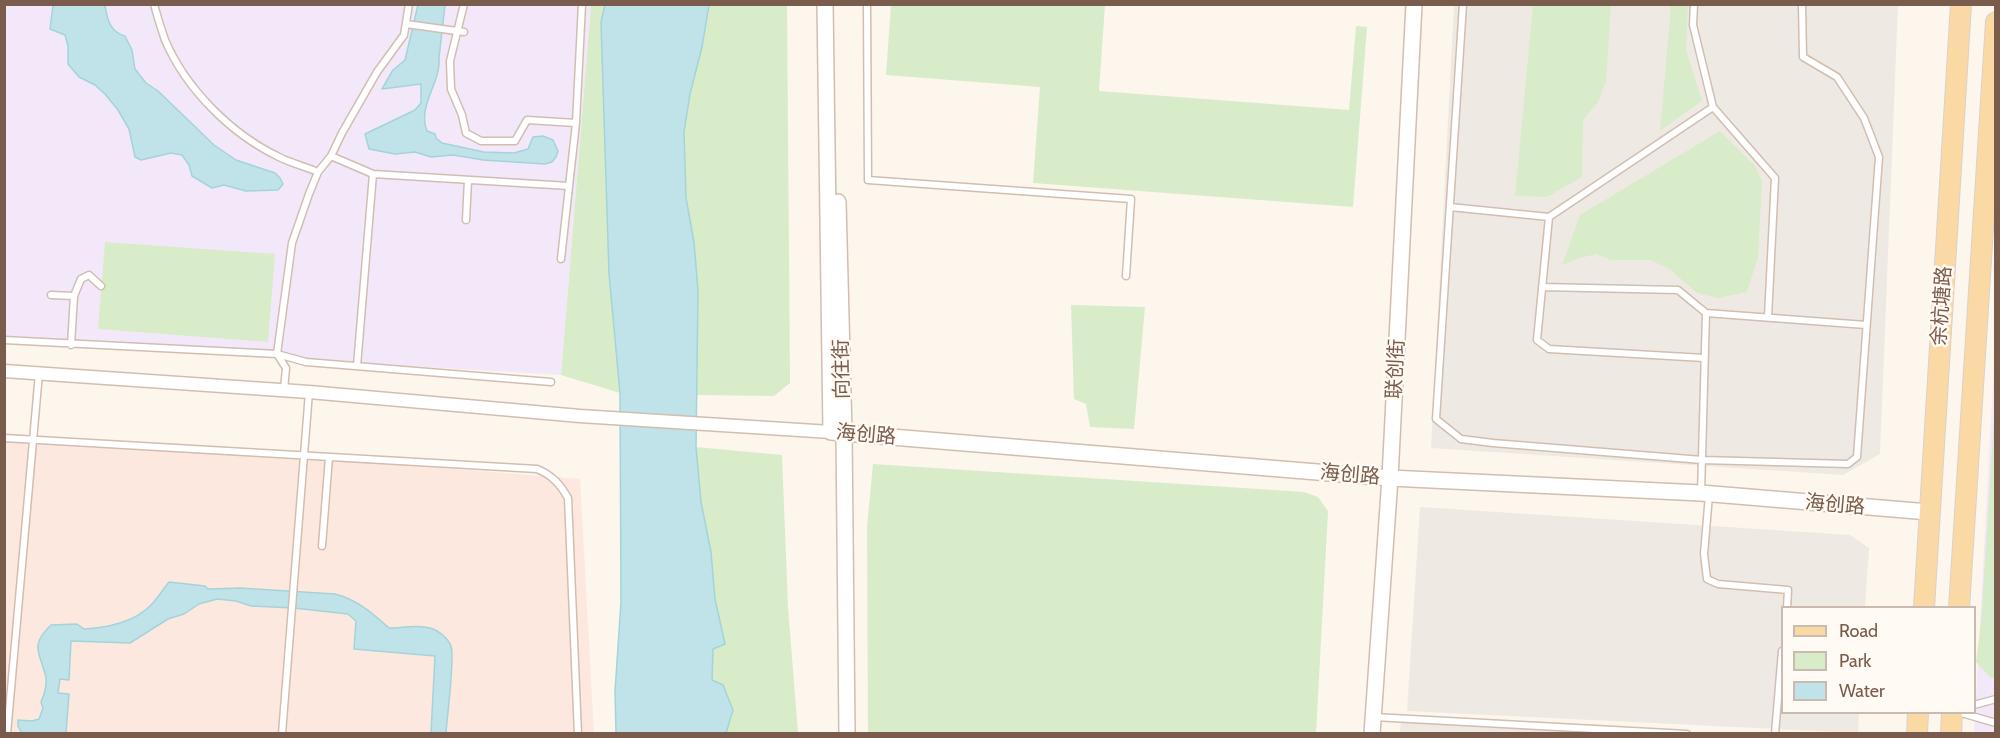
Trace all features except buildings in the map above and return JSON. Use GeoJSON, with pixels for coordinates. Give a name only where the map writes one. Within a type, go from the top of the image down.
{"type":"FeatureCollection","features":[{"type":"Feature","properties":{"kind":"main road","name":"余杭塘路"},"geometry":{"type":"LineString","coordinates":[[1924,606],[1961,4]]}},
{"type":"Feature","properties":{"kind":"main road","name":"余杭塘路"},"geometry":{"type":"LineString","coordinates":[[1959,606],[1995,22]]}},
{"type":"Feature","properties":{"kind":"main road"},"geometry":{"type":"LineString","coordinates":[[1917,734],[1918,714]]}},
{"type":"Feature","properties":{"kind":"main road"},"geometry":{"type":"LineString","coordinates":[[1951,734],[1952,714]]}},
{"type":"Feature","properties":{"kind":"street","name":"向往街"},"geometry":{"type":"LineString","coordinates":[[825,4],[848,734]]}},
{"type":"Feature","properties":{"kind":"street","name":"向往街"},"geometry":{"type":"LineString","coordinates":[[836,4],[837,432]]}},
{"type":"Feature","properties":{"kind":"street","name":"联创街"},"geometry":{"type":"LineString","coordinates":[[1372,734],[1390,478],[1414,4]]}},
{"type":"Feature","properties":{"kind":"street","name":"海创路"},"geometry":{"type":"LineString","coordinates":[[4,370],[284,390],[580,416],[837,432],[1390,478],[1705,494],[1929,512]]}},
{"type":"Feature","properties":{"kind":"lane"},"geometry":{"type":"LineString","coordinates":[[154,4],[166,40],[184,75],[218,114],[247,139],[280,158],[318,171]]}},
{"type":"Feature","properties":{"kind":"lane"},"geometry":{"type":"LineString","coordinates":[[284,390],[286,368],[277,354],[292,243],[318,171],[331,156],[377,72],[404,35],[408,24],[408,4]]}},
{"type":"Feature","properties":{"kind":"lane"},"geometry":{"type":"LineString","coordinates":[[464,4],[450,61],[450,89],[462,115],[466,133],[481,141],[515,141],[527,120],[576,123]]}},
{"type":"Feature","properties":{"kind":"lane"},"geometry":{"type":"LineString","coordinates":[[561,259],[576,123],[582,4]]}},
{"type":"Feature","properties":{"kind":"lane"},"geometry":{"type":"LineString","coordinates":[[867,4],[868,180],[1131,199],[1126,276]]}},
{"type":"Feature","properties":{"kind":"lane"},"geometry":{"type":"LineString","coordinates":[[1463,4],[1436,419],[1461,439],[1504,444],[1702,460],[1848,464],[1857,457],[1879,157],[1864,118],[1837,77],[1803,57],[1802,4]]}},
{"type":"Feature","properties":{"kind":"lane"},"geometry":{"type":"LineString","coordinates":[[1694,4],[1693,25],[1713,107],[1775,178],[1768,317]]}},
{"type":"Feature","properties":{"kind":"lane"},"geometry":{"type":"LineString","coordinates":[[408,24],[464,32]]}},
{"type":"Feature","properties":{"kind":"lane"},"geometry":{"type":"LineString","coordinates":[[1450,207],[1549,217],[1713,107]]}},
{"type":"Feature","properties":{"kind":"lane"},"geometry":{"type":"LineString","coordinates":[[331,156],[373,174],[568,186]]}},
{"type":"Feature","properties":{"kind":"lane"},"geometry":{"type":"LineString","coordinates":[[357,366],[373,174]]}},
{"type":"Feature","properties":{"kind":"lane"},"geometry":{"type":"LineString","coordinates":[[466,220],[468,180]]}},
{"type":"Feature","properties":{"kind":"lane"},"geometry":{"type":"LineString","coordinates":[[1549,217],[1537,340],[1549,349],[1704,358]]}},
{"type":"Feature","properties":{"kind":"lane"},"geometry":{"type":"LineString","coordinates":[[71,345],[74,296],[81,279],[89,275],[101,286]]}},
{"type":"Feature","properties":{"kind":"lane"},"geometry":{"type":"LineString","coordinates":[[1542,286],[1678,290],[1706,313],[1866,325]]}},
{"type":"Feature","properties":{"kind":"lane"},"geometry":{"type":"LineString","coordinates":[[51,295],[74,296]]}},
{"type":"Feature","properties":{"kind":"lane"},"geometry":{"type":"LineString","coordinates":[[1706,313],[1702,460],[1705,494],[1704,554],[1707,579],[1718,584],[1788,590],[1787,606]]}},
{"type":"Feature","properties":{"kind":"lane"},"geometry":{"type":"LineString","coordinates":[[4,340],[277,354],[306,362],[551,382]]}},
{"type":"Feature","properties":{"kind":"lane"},"geometry":{"type":"LineString","coordinates":[[7,734],[39,373]]}},
{"type":"Feature","properties":{"kind":"lane"},"geometry":{"type":"LineString","coordinates":[[282,734],[309,392]]}},
{"type":"Feature","properties":{"kind":"lane"},"geometry":{"type":"LineString","coordinates":[[4,438],[537,469],[548,474],[560,485],[568,498],[578,734]]}},
{"type":"Feature","properties":{"kind":"lane"},"geometry":{"type":"LineString","coordinates":[[322,546],[329,457]]}},
{"type":"Feature","properties":{"kind":"lane"},"geometry":{"type":"LineString","coordinates":[[1775,734],[1781,663]]}},
{"type":"Feature","properties":{"kind":"lane"},"geometry":{"type":"LineString","coordinates":[[1976,704],[1995,699]]}},
{"type":"Feature","properties":{"kind":"lane"},"geometry":{"type":"LineString","coordinates":[[1965,714],[1994,723]]}},
{"type":"Feature","properties":{"kind":"lane"},"geometry":{"type":"LineString","coordinates":[[1374,717],[1687,734]]}},
{"type":"Feature","properties":{"kind":"shaded area"},"geometry":{"type":"Polygon","coordinates":[[[4,5],[591,5],[561,375],[5,342],[4,5]]]}},
{"type":"Feature","properties":{"kind":"shaded area"},"geometry":{"type":"Polygon","coordinates":[[[1454,5],[1898,5],[1880,454],[1843,475],[1431,448],[1454,5]]]}},
{"type":"Feature","properties":{"kind":"shaded area"},"geometry":{"type":"Polygon","coordinates":[[[1995,346],[1995,733],[1974,733],[1995,346]]]}},
{"type":"Feature","properties":{"kind":"shaded area"},"geometry":{"type":"Polygon","coordinates":[[[4,433],[580,479],[594,733],[5,733],[4,433]]]}},
{"type":"Feature","properties":{"kind":"shaded area"},"geometry":{"type":"Polygon","coordinates":[[[1420,507],[1850,535],[1869,548],[1865,606],[1781,606],[1781,714],[1859,714],[1858,733],[1407,711],[1420,507]]]}},
{"type":"Feature","properties":{"kind":"shaded area"},"geometry":{"type":"Polygon","coordinates":[[[1401,718],[1615,733],[1400,734],[1401,718]]]}},
{"type":"Feature","properties":{"kind":"green space"},"geometry":{"type":"Polygon","coordinates":[[[591,5],[605,5],[601,22],[609,274],[620,393],[561,375],[591,5]]]}},
{"type":"Feature","properties":{"kind":"green space"},"geometry":{"type":"Polygon","coordinates":[[[709,5],[787,5],[790,383],[774,396],[696,395],[698,291],[694,242],[686,198],[684,132],[709,5]]]}},
{"type":"Feature","properties":{"kind":"green space"},"geometry":{"type":"Polygon","coordinates":[[[891,5],[1105,5],[1099,91],[1349,110],[1356,26],[1367,27],[1353,207],[1033,183],[1040,87],[886,75],[891,5]]]}},
{"type":"Feature","properties":{"kind":"green space"},"geometry":{"type":"Polygon","coordinates":[[[1533,5],[1611,5],[1606,81],[1598,102],[1583,120],[1582,177],[1547,197],[1515,196],[1533,5]]]}},
{"type":"Feature","properties":{"kind":"green space"},"geometry":{"type":"Polygon","coordinates":[[[1671,5],[1688,5],[1686,50],[1702,101],[1660,131],[1671,5]]]}},
{"type":"Feature","properties":{"kind":"green space"},"geometry":{"type":"Polygon","coordinates":[[[1720,131],[1756,167],[1762,182],[1758,257],[1747,292],[1718,298],[1697,293],[1671,270],[1651,260],[1610,260],[1596,254],[1562,265],[1580,215],[1720,131]]]}},
{"type":"Feature","properties":{"kind":"green space"},"geometry":{"type":"Polygon","coordinates":[[[105,242],[275,254],[268,342],[98,329],[105,242]]]}},
{"type":"Feature","properties":{"kind":"green space"},"geometry":{"type":"Polygon","coordinates":[[[1071,305],[1145,307],[1134,429],[1090,427],[1086,404],[1074,399],[1071,305]]]}},
{"type":"Feature","properties":{"kind":"green space"},"geometry":{"type":"Polygon","coordinates":[[[1995,401],[1996,678],[1990,677],[1976,662],[1981,622],[1995,401]]]}},
{"type":"Feature","properties":{"kind":"green space"},"geometry":{"type":"Polygon","coordinates":[[[696,447],[782,455],[788,607],[798,733],[726,733],[733,710],[711,680],[713,649],[725,644],[715,599],[711,552],[701,502],[696,447]]]}},
{"type":"Feature","properties":{"kind":"green space"},"geometry":{"type":"Polygon","coordinates":[[[873,464],[1304,492],[1318,497],[1328,511],[1316,733],[868,733],[867,527],[873,464]]]}},
{"type":"Feature","properties":{"kind":"water"},"geometry":{"type":"Polygon","coordinates":[[[53,5],[105,5],[110,24],[125,36],[132,50],[135,69],[146,83],[158,91],[214,145],[236,160],[275,173],[283,184],[278,190],[246,191],[224,185],[212,188],[192,176],[189,165],[182,155],[171,153],[141,160],[135,157],[129,129],[118,110],[105,94],[95,85],[79,77],[68,64],[68,46],[65,35],[50,29],[53,5]]]}},
{"type":"Feature","properties":{"kind":"water"},"geometry":{"type":"Polygon","coordinates":[[[418,5],[445,5],[439,67],[425,113],[427,131],[435,134],[442,143],[484,152],[514,153],[528,149],[533,137],[543,136],[553,140],[558,151],[552,162],[545,164],[483,160],[453,155],[431,157],[415,152],[395,154],[369,149],[365,134],[415,110],[421,103],[421,84],[382,89],[393,70],[405,60],[418,5]]]}},
{"type":"Feature","properties":{"kind":"water"},"geometry":{"type":"Polygon","coordinates":[[[605,5],[709,5],[684,132],[686,198],[694,242],[698,291],[696,447],[701,502],[711,552],[715,599],[725,644],[713,649],[712,680],[723,685],[733,710],[726,733],[616,733],[615,691],[621,603],[620,393],[609,274],[601,22],[605,5]]]}},
{"type":"Feature","properties":{"kind":"water"},"geometry":{"type":"Polygon","coordinates":[[[169,582],[205,586],[208,589],[240,588],[335,594],[358,603],[389,628],[420,626],[436,631],[448,640],[452,653],[446,733],[431,733],[435,656],[354,649],[356,621],[348,614],[251,606],[236,601],[217,599],[199,604],[184,614],[168,619],[130,643],[71,641],[69,680],[60,679],[58,693],[69,694],[66,733],[22,733],[18,720],[39,719],[43,708],[41,702],[46,688],[46,678],[38,645],[51,625],[77,624],[84,629],[129,620],[151,605],[169,582]]]}}]}
